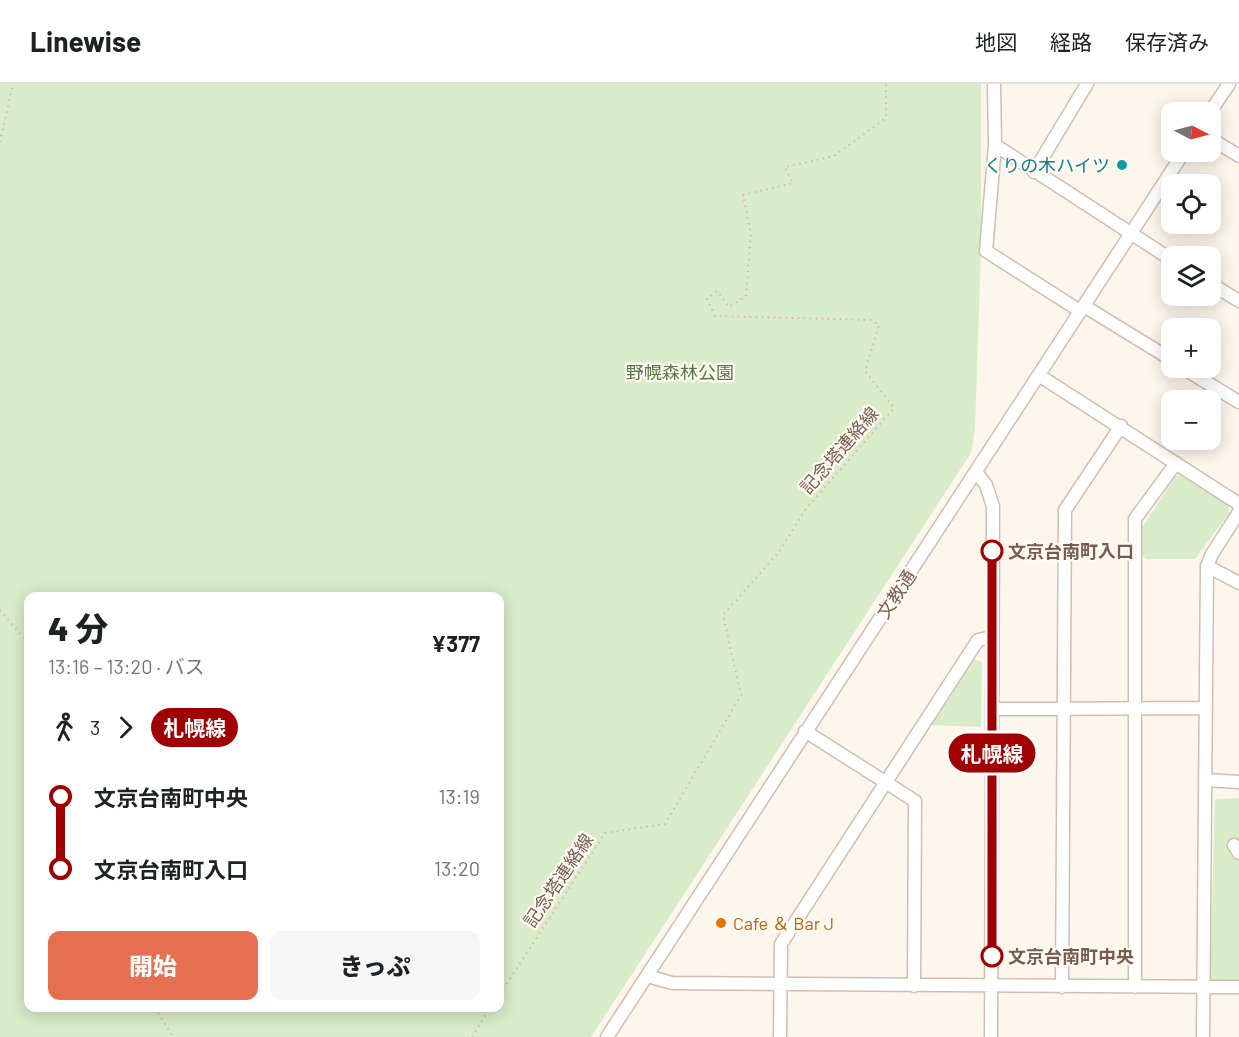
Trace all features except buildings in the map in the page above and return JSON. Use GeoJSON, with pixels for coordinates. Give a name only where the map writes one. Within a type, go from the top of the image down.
{"type":"FeatureCollection","features":[{"type":"Feature","properties":{"kind":"street"},"geometry":{"type":"LineString","coordinates":[[994,84],[995,145],[986,251],[1161,354]]}},
{"type":"Feature","properties":{"kind":"street"},"geometry":{"type":"LineString","coordinates":[[1034,172],[1087,84]]}},
{"type":"Feature","properties":{"kind":"street"},"geometry":{"type":"LineString","coordinates":[[1216,102],[1228,84]]}},
{"type":"Feature","properties":{"kind":"street"},"geometry":{"type":"LineString","coordinates":[[995,145],[1161,253]]}},
{"type":"Feature","properties":{"kind":"street"},"geometry":{"type":"LineString","coordinates":[[1221,145],[1239,156]]}},
{"type":"Feature","properties":{"kind":"street","name":"文教通"},"geometry":{"type":"LineString","coordinates":[[608,1037],[805,731],[977,473],[1178,162]]}},
{"type":"Feature","properties":{"kind":"street"},"geometry":{"type":"LineString","coordinates":[[1221,290],[1239,301]]}},
{"type":"Feature","properties":{"kind":"street"},"geometry":{"type":"LineString","coordinates":[[1040,376],[1239,504]]}},
{"type":"Feature","properties":{"kind":"street"},"geometry":{"type":"LineString","coordinates":[[1199,378],[1239,402]]}},
{"type":"Feature","properties":{"kind":"street"},"geometry":{"type":"LineString","coordinates":[[1062,987],[1065,510],[1121,426]]}},
{"type":"Feature","properties":{"kind":"street"},"geometry":{"type":"LineString","coordinates":[[1135,987],[1133,708],[1135,519],[1176,463]]}},
{"type":"Feature","properties":{"kind":"street"},"geometry":{"type":"LineString","coordinates":[[977,473],[986,485],[993,506],[991,1037]]}},
{"type":"Feature","properties":{"kind":"street"},"geometry":{"type":"LineString","coordinates":[[1203,1037],[1207,566],[1212,554],[1239,512]]}},
{"type":"Feature","properties":{"kind":"street"},"geometry":{"type":"LineString","coordinates":[[1207,566],[1239,583]]}},
{"type":"Feature","properties":{"kind":"street"},"geometry":{"type":"LineString","coordinates":[[780,1037],[781,944],[978,640],[992,637]]}},
{"type":"Feature","properties":{"kind":"street"},"geometry":{"type":"LineString","coordinates":[[992,709],[1204,708]]}},
{"type":"Feature","properties":{"kind":"street"},"geometry":{"type":"LineString","coordinates":[[805,731],[915,801],[914,986]]}},
{"type":"Feature","properties":{"kind":"street"},"geometry":{"type":"LineString","coordinates":[[1205,780],[1239,782]]}},
{"type":"Feature","properties":{"kind":"street"},"geometry":{"type":"LineString","coordinates":[[646,976],[672,983],[1239,987]]}},
{"type":"Feature","properties":{"kind":"path"},"geometry":{"type":"LineString","coordinates":[[0,142],[13,84]]}},
{"type":"Feature","properties":{"kind":"path","name":"記念塔連絡線"},"geometry":{"type":"LineString","coordinates":[[504,988],[605,833],[665,824],[741,695],[723,615],[779,552],[805,510],[894,408],[865,371],[879,325],[871,320],[715,315],[707,299],[717,291],[729,307],[746,296],[751,234],[743,195],[793,183],[785,167],[834,156],[886,118],[886,84]]}},
{"type":"Feature","properties":{"kind":"path"},"geometry":{"type":"LineString","coordinates":[[0,610],[24,637]]}},
{"type":"Feature","properties":{"kind":"path"},"geometry":{"type":"LineString","coordinates":[[157,1012],[173,1037]]}},
{"type":"Feature","properties":{"kind":"path"},"geometry":{"type":"LineString","coordinates":[[472,1037],[488,1012]]}},
{"type":"Feature","properties":{"kind":"green space","name":"野幌森林公園"},"geometry":{"type":"Polygon","coordinates":[[[0,84],[981,84],[981,249],[975,429],[971,453],[591,1037],[0,1037],[0,84]]]}},
{"type":"Feature","properties":{"kind":"green space"},"geometry":{"type":"Polygon","coordinates":[[[1181,475],[1228,504],[1229,513],[1195,559],[1147,559],[1139,554],[1139,532],[1176,476],[1181,475]]]}},
{"type":"Feature","properties":{"kind":"green space"},"geometry":{"type":"Polygon","coordinates":[[[973,659],[982,662],[981,727],[931,725],[973,659]]]}},
{"type":"Feature","properties":{"kind":"green space"},"geometry":{"type":"Polygon","coordinates":[[[1239,798],[1239,983],[1210,982],[1215,799],[1239,798]]]}},
{"type":"Feature","properties":{"kind":"bus line","name":"札幌線"},"geometry":{"type":"LineString","coordinates":[[992,551],[992,956]]}},
{"type":"Feature","properties":{"kind":"place","name":"くりの木ハイツ"},"geometry":{"type":"Point","coordinates":[1122,165]}},
{"type":"Feature","properties":{"kind":"place","name":"文京台南町入口"},"geometry":{"type":"Point","coordinates":[992,551]}},
{"type":"Feature","properties":{"kind":"place","name":"Cafe ＆ Bar J"},"geometry":{"type":"Point","coordinates":[721,923]}},
{"type":"Feature","properties":{"kind":"place","name":"文京台南町中央"},"geometry":{"type":"Point","coordinates":[992,956]}}]}
